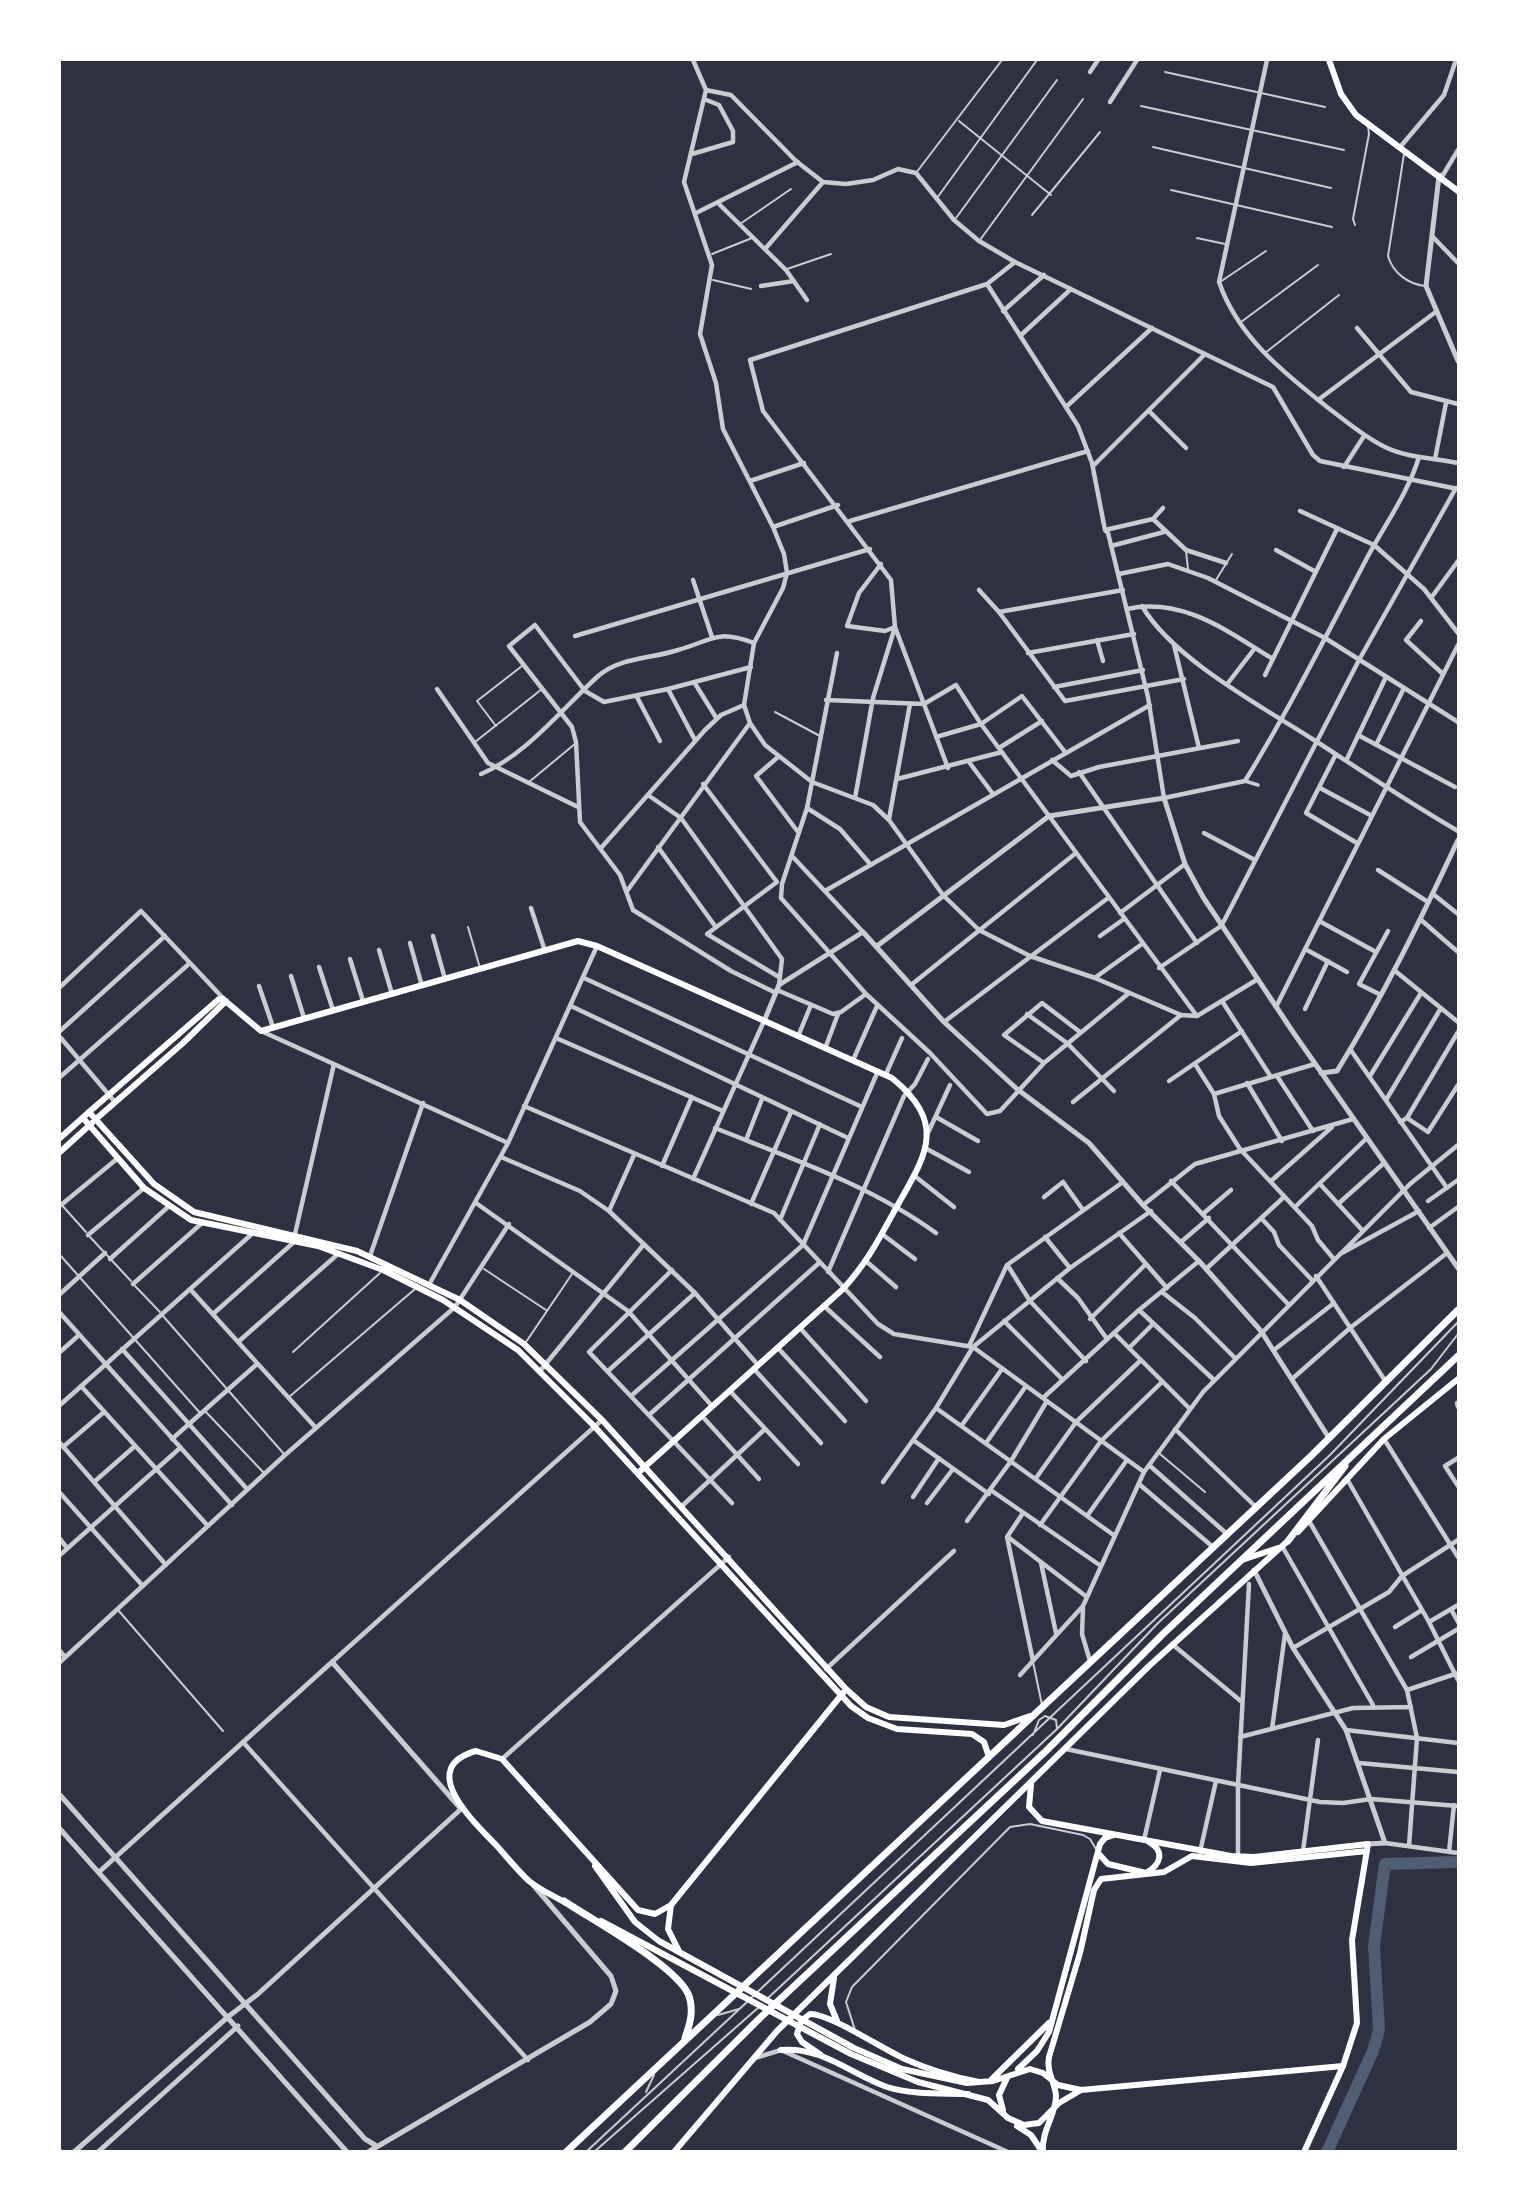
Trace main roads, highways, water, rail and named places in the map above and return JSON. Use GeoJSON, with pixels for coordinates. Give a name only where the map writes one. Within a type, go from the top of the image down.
{"type":"FeatureCollection","features":[{"type":"Feature","properties":{"kind":"highway"},"geometry":{"type":"LineString","coordinates":[[566,2151],[1256,1507],[1458,1310]]}},
{"type":"Feature","properties":{"kind":"highway"},"geometry":{"type":"LineString","coordinates":[[625,2151],[761,2017],[1046,1751],[1240,1561],[1458,1356]]}},
{"type":"Feature","properties":{"kind":"highway"},"geometry":{"type":"LineString","coordinates":[[1285,1544],[1306,1513],[1366,1441]]}},
{"type":"Feature","properties":{"kind":"highway"},"geometry":{"type":"LineString","coordinates":[[564,1901],[682,1982],[691,2007],[684,2040]]}},
{"type":"Feature","properties":{"kind":"main road"},"geometry":{"type":"LineString","coordinates":[[1329,60],[1348,107],[1368,125],[1439,174],[1458,191]]}},
{"type":"Feature","properties":{"kind":"main road"},"geometry":{"type":"LineString","coordinates":[[224,1000],[261,1031],[578,941],[597,946],[854,1058],[886,1074],[909,1091],[920,1110],[927,1136],[927,1149],[916,1177],[867,1262],[844,1289],[638,1473]]}},
{"type":"Feature","properties":{"kind":"main road"},"geometry":{"type":"LineString","coordinates":[[60,1138],[214,1002],[224,1000]]}},
{"type":"Feature","properties":{"kind":"main road"},"geometry":{"type":"LineString","coordinates":[[60,1152],[224,1000]]}},
{"type":"Feature","properties":{"kind":"main road"},"geometry":{"type":"LineString","coordinates":[[89,1112],[154,1184],[181,1204],[213,1218],[259,1227],[295,1238],[383,1270],[455,1307],[517,1350],[594,1426],[820,1674],[859,1712],[887,1726],[961,1733],[980,1738],[989,1757]]}},
{"type":"Feature","properties":{"kind":"main road"},"geometry":{"type":"LineString","coordinates":[[83,1118],[144,1188],[168,1208],[202,1223],[337,1244],[370,1256],[460,1300],[524,1344],[602,1420],[846,1689],[866,1707],[889,1717],[1009,1724],[1034,1714]]}},
{"type":"Feature","properties":{"kind":"main road"},"geometry":{"type":"LineString","coordinates":[[674,2151],[777,2031],[1171,1644],[1309,1521],[1384,1439],[1458,1379]]}},
{"type":"Feature","properties":{"kind":"main road"},"geometry":{"type":"LineString","coordinates":[[1240,1561],[1285,1544]]}},
{"type":"Feature","properties":{"kind":"main road"},"geometry":{"type":"LineString","coordinates":[[846,1689],[671,1905],[655,1914],[643,1913],[502,1759],[475,1751],[456,1760],[450,1785],[461,1809],[530,1882],[681,1958],[853,2051],[918,2082],[988,2100],[1043,2151]]}},
{"type":"Feature","properties":{"kind":"main road"},"geometry":{"type":"LineString","coordinates":[[961,1733],[962,1722]]}},
{"type":"Feature","properties":{"kind":"main road"},"geometry":{"type":"LineString","coordinates":[[1031,1784],[1027,1803],[1038,1819],[1251,1863],[1368,1848]]}},
{"type":"Feature","properties":{"kind":"main road"},"geometry":{"type":"LineString","coordinates":[[1081,2090],[1032,2125],[1024,2125],[1009,2118],[1000,2104],[1001,2087],[1012,2072],[1037,2051],[1054,2016],[1101,1841],[1115,1834]]}},
{"type":"Feature","properties":{"kind":"main road"},"geometry":{"type":"LineString","coordinates":[[1144,1840],[1158,1849],[1160,1856],[1157,1866],[1146,1874]]}},
{"type":"Feature","properties":{"kind":"main road"},"geometry":{"type":"LineString","coordinates":[[1043,2151],[1044,2132],[1056,2096],[1050,2080],[1049,2057],[1080,1954],[1094,1890],[1105,1877],[1168,1870],[1199,1853],[1238,1857],[1368,1848]]}},
{"type":"Feature","properties":{"kind":"main road"},"geometry":{"type":"LineString","coordinates":[[1304,2151],[1343,2066],[1357,2023],[1352,1940],[1368,1848]]}},
{"type":"Feature","properties":{"kind":"main road"},"geometry":{"type":"LineString","coordinates":[[587,1853],[635,1922],[681,1958]]}},
{"type":"Feature","properties":{"kind":"main road"},"geometry":{"type":"LineString","coordinates":[[1098,1853],[1108,1864],[1146,1874]]}},
{"type":"Feature","properties":{"kind":"main road"},"geometry":{"type":"LineString","coordinates":[[671,1905],[668,1929],[681,1958]]}},
{"type":"Feature","properties":{"kind":"main road"},"geometry":{"type":"LineString","coordinates":[[835,1976],[830,2004],[841,2025]]}},
{"type":"Feature","properties":{"kind":"main road"},"geometry":{"type":"LineString","coordinates":[[821,2055],[799,2039],[797,2029],[801,2021],[815,2014],[941,2074],[982,2082],[1001,2072],[1054,2016]]}},
{"type":"Feature","properties":{"kind":"main road"},"geometry":{"type":"LineString","coordinates":[[781,2050],[796,2049],[821,2055],[893,2088],[968,2094]]}},
{"type":"Feature","properties":{"kind":"main road"},"geometry":{"type":"LineString","coordinates":[[853,2051],[928,2077],[982,2082],[1012,2072],[1037,2070],[1058,2085],[1081,2090],[1343,2066]]}},
{"type":"Feature","properties":{"kind":"waterway"},"geometry":{"type":"LineString","coordinates":[[1327,2152],[1373,2051],[1379,2030],[1374,1946],[1385,1864],[1458,1862]]}}]}
